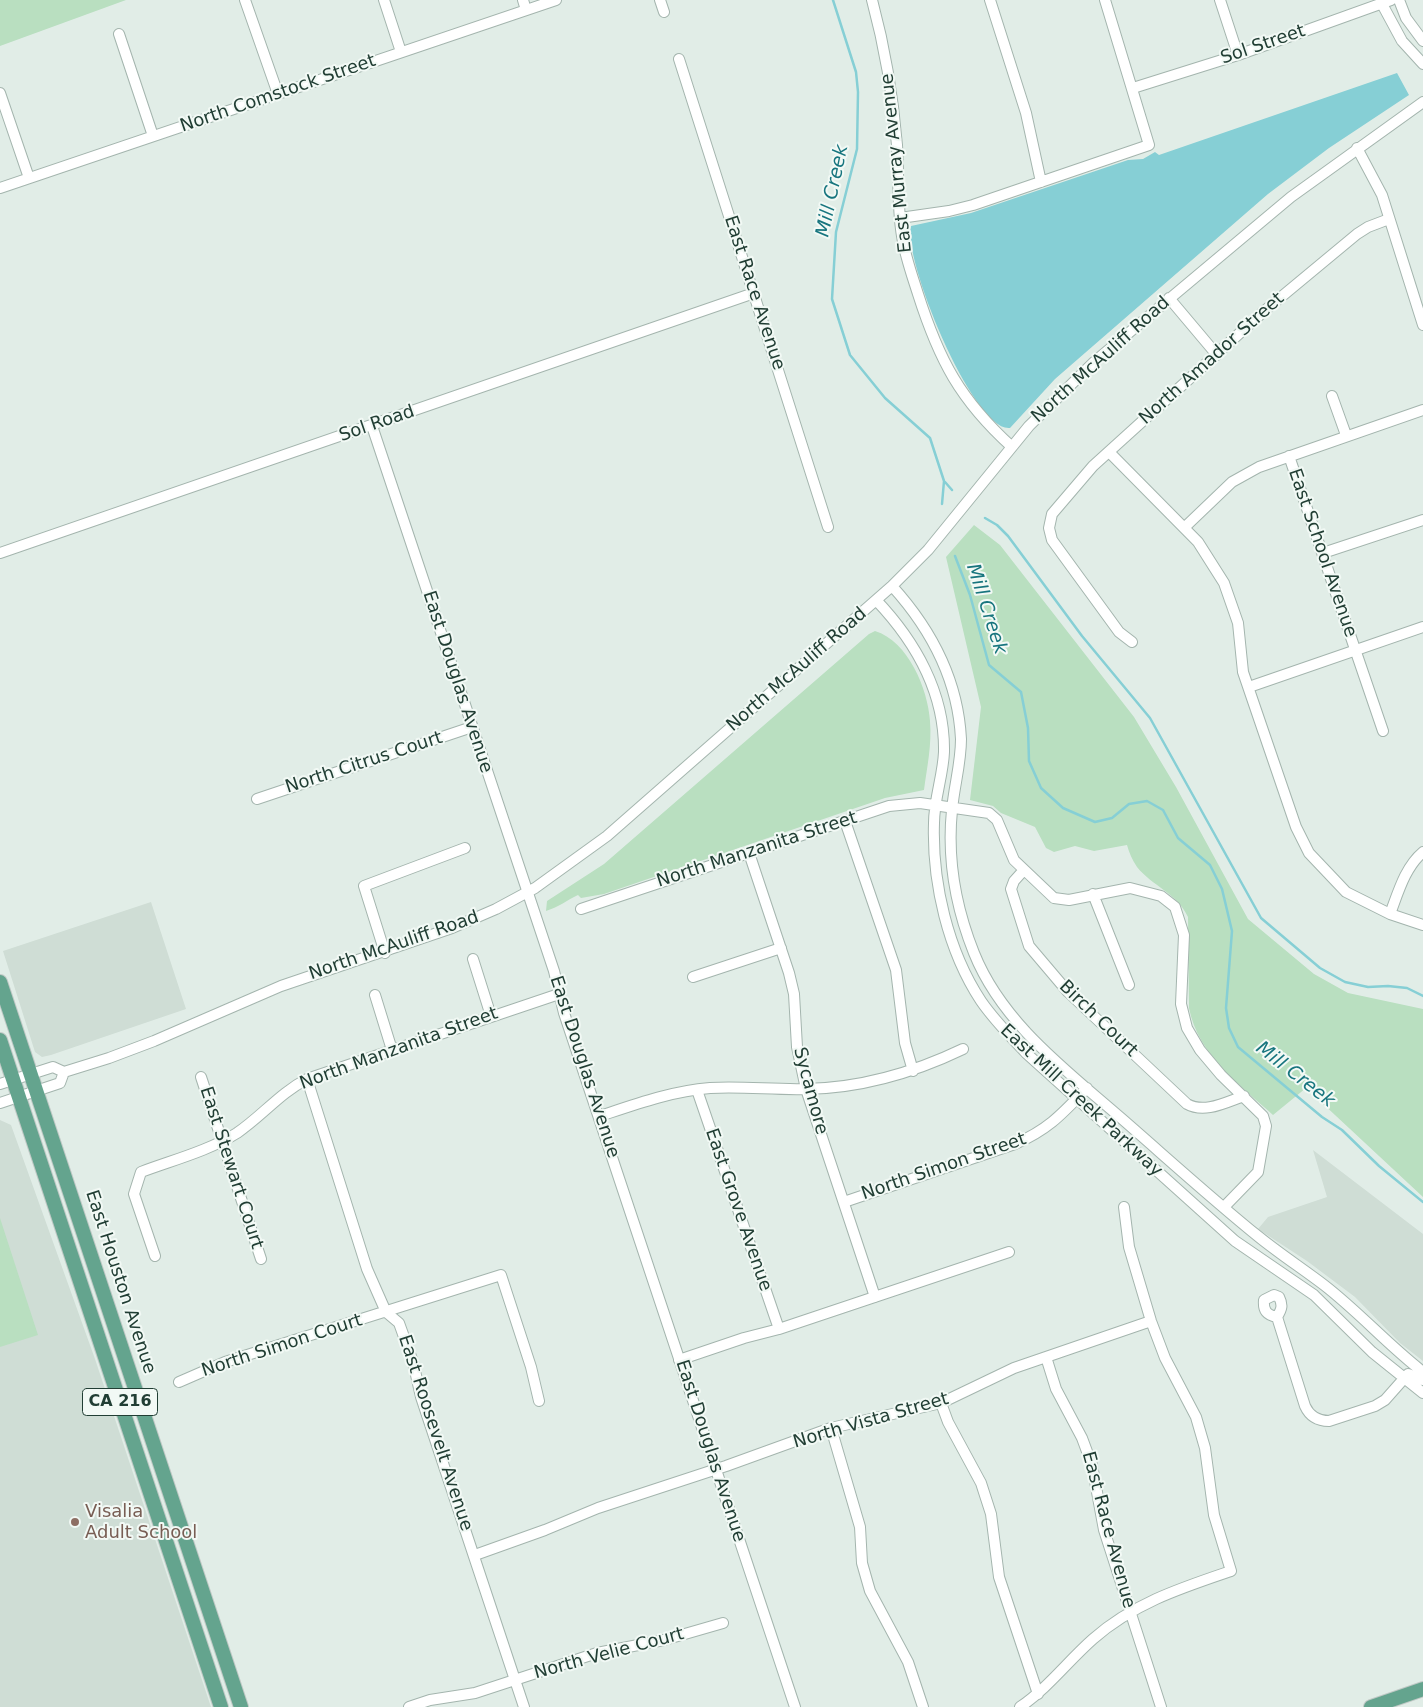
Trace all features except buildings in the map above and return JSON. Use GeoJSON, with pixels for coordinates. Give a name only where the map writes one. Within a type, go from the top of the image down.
{"type":"FeatureCollection","features":[{"type":"Feature","properties":{"kind":"main road","name":"East Houston Avenue"},"geometry":{"type":"LineString","coordinates":[[0,982],[241,1705]]}},
{"type":"Feature","properties":{"kind":"main road","name":"CA 216"},"geometry":{"type":"LineString","coordinates":[[0,1040],[6,1082],[18,1097],[221,1707]]}},
{"type":"Feature","properties":{"kind":"main road"},"geometry":{"type":"LineString","coordinates":[[168,1548],[177,1549],[182,1559],[223,1682],[241,1705]]}},
{"type":"Feature","properties":{"kind":"main road"},"geometry":{"type":"LineString","coordinates":[[1371,1707],[1423,1689]]}},
{"type":"Feature","properties":{"kind":"street"},"geometry":{"type":"LineString","coordinates":[[246,0],[278,94]]}},
{"type":"Feature","properties":{"kind":"street"},"geometry":{"type":"LineString","coordinates":[[384,0],[402,52]]}},
{"type":"Feature","properties":{"kind":"street","name":"North Comstock Street"},"geometry":{"type":"LineString","coordinates":[[0,188],[402,52],[525,5],[556,0]]}},
{"type":"Feature","properties":{"kind":"street"},"geometry":{"type":"LineString","coordinates":[[660,0],[664,12]]}},
{"type":"Feature","properties":{"kind":"street","name":"East Murray Avenue"},"geometry":{"type":"LineString","coordinates":[[872,0],[892,94],[897,148],[900,218],[909,265],[937,348],[958,388],[983,419],[1012,447]]}},
{"type":"Feature","properties":{"kind":"street"},"geometry":{"type":"LineString","coordinates":[[990,0],[1028,121],[1041,182]]}},
{"type":"Feature","properties":{"kind":"street"},"geometry":{"type":"LineString","coordinates":[[900,218],[949,211],[1150,145],[1105,0]]}},
{"type":"Feature","properties":{"kind":"street"},"geometry":{"type":"LineString","coordinates":[[1220,0],[1238,55]]}},
{"type":"Feature","properties":{"kind":"street"},"geometry":{"type":"LineString","coordinates":[[1399,0],[1406,18],[1423,41]]}},
{"type":"Feature","properties":{"kind":"street"},"geometry":{"type":"LineString","coordinates":[[1387,2],[1402,41],[1423,64]]}},
{"type":"Feature","properties":{"kind":"street","name":"Sol Street"},"geometry":{"type":"LineString","coordinates":[[1133,88],[1238,55],[1387,2]]}},
{"type":"Feature","properties":{"kind":"street"},"geometry":{"type":"LineString","coordinates":[[119,34],[153,136]]}},
{"type":"Feature","properties":{"kind":"street","name":"East Race Avenue"},"geometry":{"type":"LineString","coordinates":[[679,59],[828,527]]}},
{"type":"Feature","properties":{"kind":"street"},"geometry":{"type":"LineString","coordinates":[[0,93],[29,178]]}},
{"type":"Feature","properties":{"kind":"street","name":"North McAuliff Road"},"geometry":{"type":"LineString","coordinates":[[6,1082],[53,1067],[64,1072],[154,1042],[281,986],[466,923],[527,892],[567,866],[607,836],[892,586],[928,550],[1012,447],[1062,393],[1169,298],[1291,197],[1423,102]]}},
{"type":"Feature","properties":{"kind":"street"},"geometry":{"type":"LineString","coordinates":[[1357,148],[1382,195],[1423,325]]}},
{"type":"Feature","properties":{"kind":"street","name":"North Amador Street"},"geometry":{"type":"LineString","coordinates":[[1132,642],[1119,632],[1052,540],[1049,528],[1052,514],[1080,480],[1109,452],[1262,312],[1350,240],[1368,227],[1389,219]]}},
{"type":"Feature","properties":{"kind":"street","name":"Sol Road"},"geometry":{"type":"LineString","coordinates":[[0,553],[754,293]]}},
{"type":"Feature","properties":{"kind":"street"},"geometry":{"type":"LineString","coordinates":[[1169,298],[1217,355]]}},
{"type":"Feature","properties":{"kind":"street"},"geometry":{"type":"LineString","coordinates":[[1332,396],[1346,435]]}},
{"type":"Feature","properties":{"kind":"street"},"geometry":{"type":"LineString","coordinates":[[1185,527],[1232,482],[1258,467],[1346,435],[1423,410]]}},
{"type":"Feature","properties":{"kind":"street","name":"East Douglas Avenue"},"geometry":{"type":"LineString","coordinates":[[372,426],[554,971],[559,994],[795,1707]]}},
{"type":"Feature","properties":{"kind":"street"},"geometry":{"type":"LineString","coordinates":[[1109,452],[1185,527],[1207,554],[1229,597],[1238,623],[1241,659],[1249,687],[1296,827],[1309,853],[1346,892],[1390,914],[1423,925]]}},
{"type":"Feature","properties":{"kind":"street","name":"East School Avenue"},"geometry":{"type":"LineString","coordinates":[[1289,456],[1383,731]]}},
{"type":"Feature","properties":{"kind":"street"},"geometry":{"type":"LineString","coordinates":[[1322,554],[1423,520]]}},
{"type":"Feature","properties":{"kind":"street","name":"East Mill Creek Parkway"},"geometry":{"type":"LineString","coordinates":[[892,586],[920,619],[945,666],[954,692],[961,741],[960,765],[952,807],[953,877],[975,956],[1000,1000],[1035,1041],[1087,1088],[1260,1239],[1335,1294],[1378,1335],[1423,1372]]}},
{"type":"Feature","properties":{"kind":"street","name":"East Mill Creek Parkway"},"geometry":{"type":"LineString","coordinates":[[876,600],[905,632],[917,650],[934,692],[940,713],[944,752],[934,824],[940,895],[956,951],[966,974],[998,1024],[1075,1100],[1235,1241],[1314,1295],[1372,1352],[1423,1393]]}},
{"type":"Feature","properties":{"kind":"street"},"geometry":{"type":"LineString","coordinates":[[1249,687],[1423,627]]}},
{"type":"Feature","properties":{"kind":"street","name":"North Citrus Court"},"geometry":{"type":"LineString","coordinates":[[257,799],[472,727]]}},
{"type":"Feature","properties":{"kind":"street","name":"North Manzanita Street"},"geometry":{"type":"LineString","coordinates":[[581,909],[845,821],[903,804],[952,807],[980,811],[993,816],[1014,860],[1024,872],[1054,898],[1069,900],[1130,888],[1161,896],[1175,907],[1184,935],[1182,1004],[1187,1028],[1200,1050],[1221,1075],[1263,1116],[1266,1126],[1258,1172],[1224,1207]]}},
{"type":"Feature","properties":{"kind":"street"},"geometry":{"type":"LineString","coordinates":[[845,821],[896,970],[905,1043],[913,1070]]}},
{"type":"Feature","properties":{"kind":"street"},"geometry":{"type":"LineString","coordinates":[[385,952],[364,886],[465,848]]}},
{"type":"Feature","properties":{"kind":"street"},"geometry":{"type":"LineString","coordinates":[[1390,914],[1402,882],[1417,857],[1423,852]]}},
{"type":"Feature","properties":{"kind":"street","name":"Sycamore"},"geometry":{"type":"LineString","coordinates":[[749,853],[781,948],[794,994],[797,1046],[806,1089],[875,1297]]}},
{"type":"Feature","properties":{"kind":"street","name":"Birch Court"},"geometry":{"type":"LineString","coordinates":[[1024,872],[1014,881],[1011,889],[1029,946],[1068,992],[1187,1104],[1195,1108],[1206,1109],[1244,1096]]}},
{"type":"Feature","properties":{"kind":"street"},"geometry":{"type":"LineString","coordinates":[[1093,894],[1130,985]]}},
{"type":"Feature","properties":{"kind":"street"},"geometry":{"type":"LineString","coordinates":[[693,977],[781,948]]}},
{"type":"Feature","properties":{"kind":"street"},"geometry":{"type":"LineString","coordinates":[[473,959],[491,1016]]}},
{"type":"Feature","properties":{"kind":"street","name":"North Manzanita Street"},"geometry":{"type":"LineString","coordinates":[[156,1256],[134,1194],[141,1172],[221,1141],[237,1132],[280,1096],[307,1079],[559,994]]}},
{"type":"Feature","properties":{"kind":"street"},"geometry":{"type":"LineString","coordinates":[[374,995],[392,1050]]}},
{"type":"Feature","properties":{"kind":"street"},"geometry":{"type":"LineString","coordinates":[[600,1116],[661,1096],[697,1090],[739,1087],[806,1089],[863,1084],[913,1070],[963,1049]]}},
{"type":"Feature","properties":{"kind":"street","name":"North McAuliff Road"},"geometry":{"type":"LineString","coordinates":[[0,1103],[60,1082],[64,1072]]}},
{"type":"Feature","properties":{"kind":"street","name":"East Stewart Court"},"geometry":{"type":"LineString","coordinates":[[201,1077],[261,1258]]}},
{"type":"Feature","properties":{"kind":"street","name":"East Roosevelt Avenue"},"geometry":{"type":"LineString","coordinates":[[307,1079],[367,1269],[386,1312],[399,1322],[413,1362],[421,1397],[524,1707]]}},
{"type":"Feature","properties":{"kind":"street","name":"North Simon Street"},"geometry":{"type":"LineString","coordinates":[[844,1202],[1015,1144],[1037,1134],[1053,1124],[1087,1088]]}},
{"type":"Feature","properties":{"kind":"street","name":"East Grove Avenue"},"geometry":{"type":"LineString","coordinates":[[697,1090],[779,1330]]}},
{"type":"Feature","properties":{"kind":"street"},"geometry":{"type":"LineString","coordinates":[[1020,1707],[1038,1694],[1094,1639],[1130,1612],[1156,1598],[1231,1571],[1214,1515],[1205,1448],[1196,1418],[1165,1358],[1151,1321],[1129,1247],[1124,1207]]}},
{"type":"Feature","properties":{"kind":"street"},"geometry":{"type":"LineString","coordinates":[[679,1360],[744,1338],[779,1330],[1009,1252]]}},
{"type":"Feature","properties":{"kind":"street"},"geometry":{"type":"LineString","coordinates":[[386,1312],[501,1276],[531,1367],[539,1401]]}},
{"type":"Feature","properties":{"kind":"street","name":"North Simon Court"},"geometry":{"type":"LineString","coordinates":[[179,1382],[225,1362],[334,1326],[386,1312]]}},
{"type":"Feature","properties":{"kind":"street"},"geometry":{"type":"LineString","coordinates":[[1277,1317],[1305,1406],[1313,1417],[1329,1422],[1375,1406],[1385,1400],[1409,1374],[1423,1380]]}},
{"type":"Feature","properties":{"kind":"street","name":"North Vista Street"},"geometry":{"type":"LineString","coordinates":[[475,1555],[545,1530],[598,1508],[831,1428],[941,1403],[1014,1368],[1151,1321]]}},
{"type":"Feature","properties":{"kind":"street","name":"East Race Avenue"},"geometry":{"type":"LineString","coordinates":[[1046,1358],[1056,1389],[1082,1438],[1092,1465],[1104,1530],[1161,1707]]}},
{"type":"Feature","properties":{"kind":"street"},"geometry":{"type":"LineString","coordinates":[[941,1403],[948,1422],[981,1482],[991,1514],[999,1577],[1038,1694]]}},
{"type":"Feature","properties":{"kind":"street"},"geometry":{"type":"LineString","coordinates":[[831,1428],[860,1527],[862,1563],[870,1591],[908,1662],[923,1707]]}},
{"type":"Feature","properties":{"kind":"street","name":"North Velie Court"},"geometry":{"type":"LineString","coordinates":[[409,1707],[430,1700],[475,1693],[597,1653],[664,1640],[722,1623]]}},
{"type":"Feature","properties":{"kind":"shaded area"},"geometry":{"type":"Polygon","coordinates":[[[151,902],[186,1009],[51,1055],[42,1057],[35,1052],[3,951],[151,902]]]}},
{"type":"Feature","properties":{"kind":"shaded area","name":"Visalia Adult School"},"geometry":{"type":"Polygon","coordinates":[[[0,1120],[11,1125],[95,1359],[211,1707],[0,1707],[0,1120]]]}},
{"type":"Feature","properties":{"kind":"shaded area"},"geometry":{"type":"Polygon","coordinates":[[[1313,1150],[1423,1234],[1423,1361],[1400,1343],[1355,1297],[1307,1261],[1258,1229],[1268,1217],[1327,1197],[1313,1150]]]}},
{"type":"Feature","properties":{"kind":"green space"},"geometry":{"type":"Polygon","coordinates":[[[0,0],[126,0],[0,46],[0,0]]]}},
{"type":"Feature","properties":{"kind":"green space"},"geometry":{"type":"Polygon","coordinates":[[[974,525],[1000,545],[1134,717],[1176,787],[1248,919],[1314,974],[1348,993],[1423,1009],[1423,1197],[1306,1088],[1273,1115],[1234,1080],[1211,1055],[1201,1040],[1189,1008],[1188,917],[1178,902],[1137,867],[1127,845],[1094,851],[1075,846],[1054,852],[1046,848],[1035,827],[1001,813],[993,806],[970,800],[981,707],[946,557],[974,525]]]}},
{"type":"Feature","properties":{"kind":"green space"},"geometry":{"type":"Polygon","coordinates":[[[875,631],[887,636],[906,655],[914,668],[925,695],[930,721],[930,739],[924,790],[885,798],[604,894],[581,898],[578,895],[546,911],[547,901],[604,864],[869,634],[875,631]]]}},
{"type":"Feature","properties":{"kind":"green space"},"geometry":{"type":"Polygon","coordinates":[[[0,1218],[38,1335],[0,1347],[0,1218]]]}},
{"type":"Feature","properties":{"kind":"water"},"geometry":{"type":"Polygon","coordinates":[[[1397,73],[1409,95],[1329,148],[1268,194],[1055,379],[1010,428],[995,422],[978,402],[960,374],[943,340],[929,305],[917,271],[911,244],[911,226],[971,213],[1128,160],[1143,159],[1155,152],[1159,155],[1397,73]]]}},
{"type":"Feature","properties":{"kind":"waterway","name":"Mill Creek"},"geometry":{"type":"LineString","coordinates":[[833,0],[856,72],[858,92],[857,149],[836,232],[832,299],[850,355],[885,398],[930,438],[944,481],[942,504]]}},
{"type":"Feature","properties":{"kind":"waterway"},"geometry":{"type":"LineString","coordinates":[[945,482],[952,490]]}},
{"type":"Feature","properties":{"kind":"waterway"},"geometry":{"type":"LineString","coordinates":[[985,518],[997,525],[1008,536],[1082,636],[1150,718],[1261,918],[1320,968],[1345,982],[1368,987],[1388,986],[1407,988],[1423,996]]}},
{"type":"Feature","properties":{"kind":"waterway","name":"Mill Creek"},"geometry":{"type":"LineString","coordinates":[[955,556],[970,595],[989,665],[1021,692],[1028,728],[1029,761],[1041,788],[1063,808],[1095,822],[1112,818],[1129,804],[1147,801],[1163,810],[1178,838],[1210,865],[1222,889],[1232,931],[1226,1008],[1229,1028],[1238,1047],[1322,1117],[1342,1130],[1379,1166],[1423,1202]]}},
{"type":"Feature","properties":{"kind":"place","name":"Visalia Adult School"},"geometry":{"type":"Point","coordinates":[75,1522]}}]}
